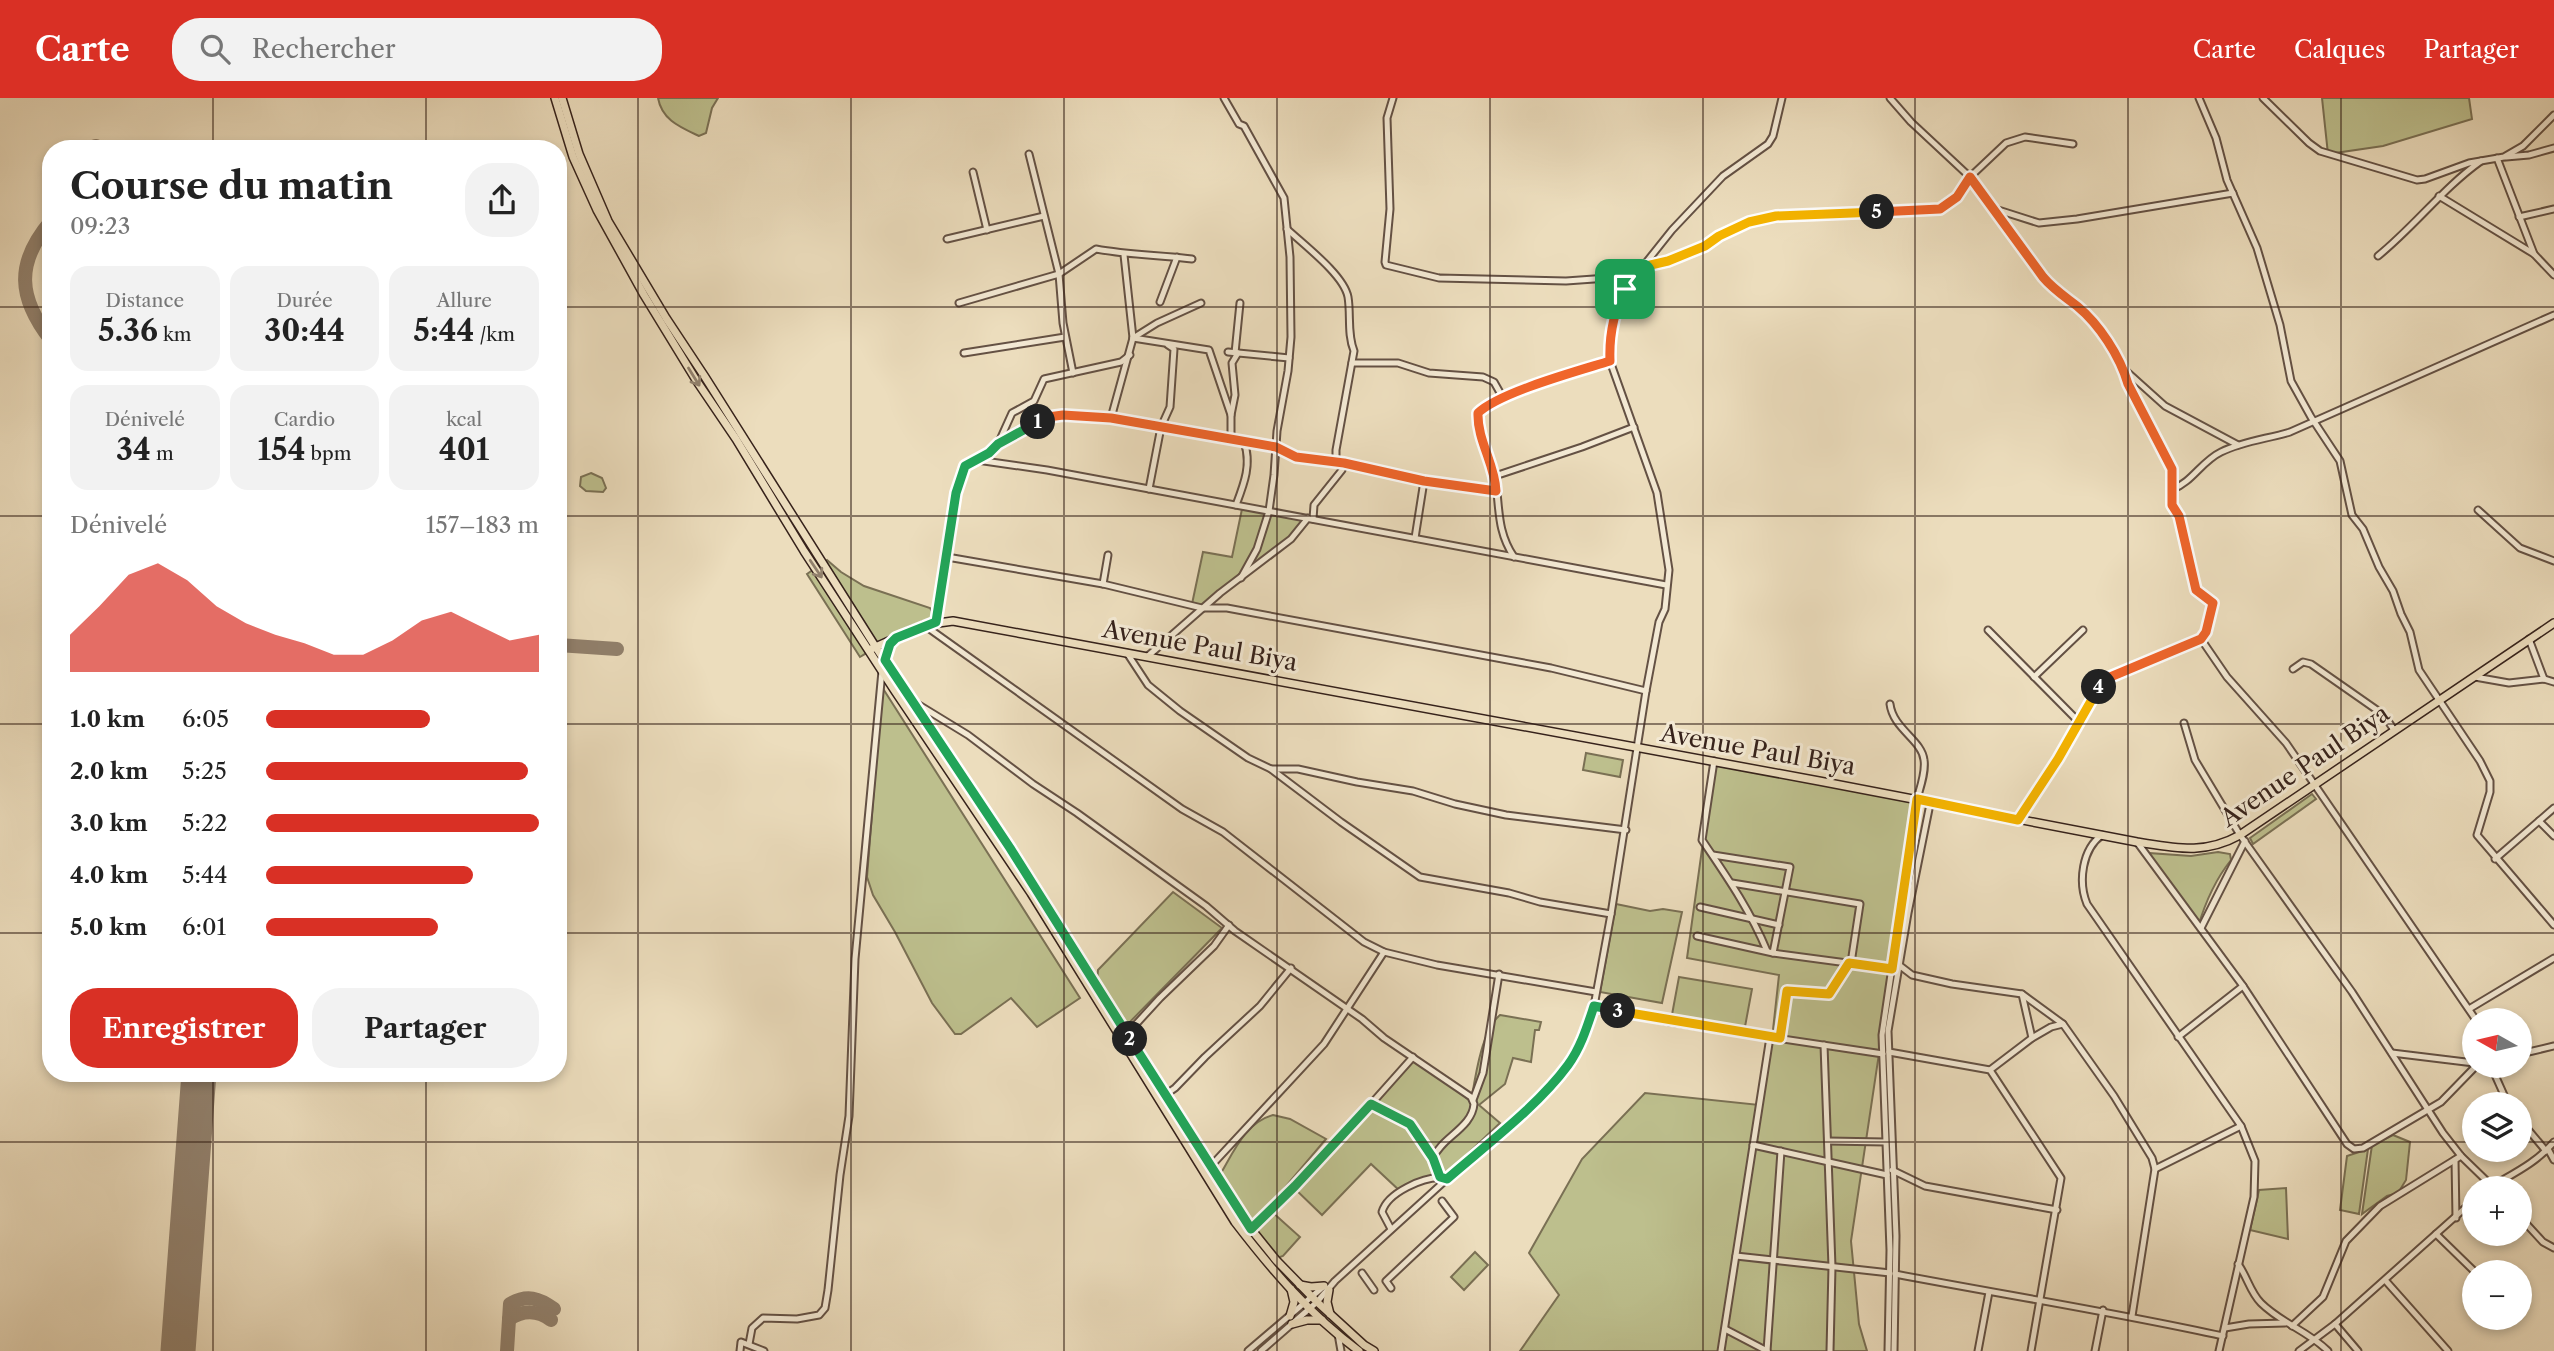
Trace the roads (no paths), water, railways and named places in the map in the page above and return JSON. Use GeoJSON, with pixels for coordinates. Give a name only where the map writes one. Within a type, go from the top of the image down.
{"type":"FeatureCollection","features":[{"type":"Feature","properties":{"kind":"main road"},"geometry":{"type":"LineString","coordinates":[[555,98],[573,157],[628,268],[804,551],[874,651],[885,660],[1017,860],[1251,1229],[1307,1305],[1359,1351]]}},
{"type":"Feature","properties":{"kind":"main road"},"geometry":{"type":"LineString","coordinates":[[562,98],[579,154],[608,221],[666,318],[874,651],[882,671],[1031,893],[1235,1222],[1295,1286],[1374,1351]]}},
{"type":"Feature","properties":{"kind":"main road","name":"Avenue Paul Biya"},"geometry":{"type":"LineString","coordinates":[[874,651],[924,625],[953,621],[2137,842],[2174,848],[2204,849],[2243,838],[2315,784],[2554,622]]}},
{"type":"Feature","properties":{"kind":"main road"},"geometry":{"type":"LineString","coordinates":[[885,660],[893,641]]}},
{"type":"Feature","properties":{"kind":"main road"},"geometry":{"type":"LineString","coordinates":[[1295,1286],[1326,1288],[1330,1314]]}},
{"type":"Feature","properties":{"kind":"main road"},"geometry":{"type":"LineString","coordinates":[[1295,1286],[1291,1320],[1322,1320]]}},
{"type":"Feature","properties":{"kind":"street"},"geometry":{"type":"LineString","coordinates":[[1224,98],[1239,124],[1244,126],[1284,198],[1290,257],[1291,337],[1269,511],[1257,549],[1241,578]]}},
{"type":"Feature","properties":{"kind":"street"},"geometry":{"type":"LineString","coordinates":[[1393,98],[1387,118],[1390,209],[1386,265],[1439,278],[1566,281],[1608,278],[1615,279],[1625,289]]}},
{"type":"Feature","properties":{"kind":"street"},"geometry":{"type":"LineString","coordinates":[[1261,1351],[1443,1178],[1546,1091],[1569,1064],[1581,1042],[1594,1006],[1626,830],[1646,691],[1659,622],[1665,609],[1669,570],[1657,493],[1610,361],[1609,342],[1619,301],[1625,289],[1723,176],[1768,144],[1773,136],[1782,98]]}},
{"type":"Feature","properties":{"kind":"street"},"geometry":{"type":"LineString","coordinates":[[1890,98],[1911,122],[1970,177],[2043,277],[2056,292],[2092,320],[2124,370],[2165,406],[2238,445]]}},
{"type":"Feature","properties":{"kind":"street"},"geometry":{"type":"LineString","coordinates":[[2199,98],[2214,132],[2232,193],[2256,248],[2277,313],[2291,381],[2313,421],[2340,461],[2352,515],[2363,529],[2379,567],[2393,591],[2410,632],[2419,670],[2480,761],[2490,781],[2490,792],[2477,835],[2554,925]]}},
{"type":"Feature","properties":{"kind":"street"},"geometry":{"type":"LineString","coordinates":[[2263,98],[2320,151],[2406,178],[2425,179],[2484,160],[2518,157],[2553,149]]}},
{"type":"Feature","properties":{"kind":"street"},"geometry":{"type":"LineString","coordinates":[[2501,157],[2523,146],[2554,115]]}},
{"type":"Feature","properties":{"kind":"street"},"geometry":{"type":"LineString","coordinates":[[1642,267],[1668,261],[1705,246],[1743,224],[1776,216],[1940,209],[1957,197],[1970,177],[2006,143],[2018,137],[2036,137],[2073,144]]}},
{"type":"Feature","properties":{"kind":"street"},"geometry":{"type":"LineString","coordinates":[[1029,154],[1059,274],[1065,337],[1073,373]]}},
{"type":"Feature","properties":{"kind":"street"},"geometry":{"type":"LineString","coordinates":[[2501,157],[2519,217],[2534,254]]}},
{"type":"Feature","properties":{"kind":"street"},"geometry":{"type":"LineString","coordinates":[[2378,256],[2439,196],[2484,160]]}},
{"type":"Feature","properties":{"kind":"street"},"geometry":{"type":"LineString","coordinates":[[973,172],[987,230]]}},
{"type":"Feature","properties":{"kind":"street"},"geometry":{"type":"LineString","coordinates":[[1994,209],[2039,223],[2232,193]]}},
{"type":"Feature","properties":{"kind":"street"},"geometry":{"type":"LineString","coordinates":[[2439,196],[2534,254],[2554,275]]}},
{"type":"Feature","properties":{"kind":"street"},"geometry":{"type":"LineString","coordinates":[[2519,217],[2554,209]]}},
{"type":"Feature","properties":{"kind":"street"},"geometry":{"type":"LineString","coordinates":[[947,239],[1044,216]]}},
{"type":"Feature","properties":{"kind":"street"},"geometry":{"type":"LineString","coordinates":[[1286,228],[1326,264],[1348,294],[1350,343],[1354,351],[1336,450],[1336,460],[1344,463]]}},
{"type":"Feature","properties":{"kind":"street"},"geometry":{"type":"LineString","coordinates":[[959,303],[1059,274],[1096,249],[1124,255],[1192,259]]}},
{"type":"Feature","properties":{"kind":"street"},"geometry":{"type":"LineString","coordinates":[[1111,418],[1133,338],[1124,255]]}},
{"type":"Feature","properties":{"kind":"street"},"geometry":{"type":"LineString","coordinates":[[1160,302],[1177,257]]}},
{"type":"Feature","properties":{"kind":"street"},"geometry":{"type":"LineString","coordinates":[[1133,338],[1157,323],[1201,303]]}},
{"type":"Feature","properties":{"kind":"street"},"geometry":{"type":"LineString","coordinates":[[1231,440],[1231,415],[1235,401],[1232,363],[1240,303]]}},
{"type":"Feature","properties":{"kind":"street"},"geometry":{"type":"LineString","coordinates":[[2173,489],[2183,485],[2214,456],[2238,445],[2286,433],[2554,315]]}},
{"type":"Feature","properties":{"kind":"street"},"geometry":{"type":"LineString","coordinates":[[964,353],[1065,337]]}},
{"type":"Feature","properties":{"kind":"street"},"geometry":{"type":"LineString","coordinates":[[1133,338],[1209,350],[1231,415]]}},
{"type":"Feature","properties":{"kind":"street"},"geometry":{"type":"LineString","coordinates":[[1149,489],[1161,428],[1170,407],[1174,349],[1165,342]]}},
{"type":"Feature","properties":{"kind":"street"},"geometry":{"type":"LineString","coordinates":[[1234,353],[1289,358]]}},
{"type":"Feature","properties":{"kind":"street"},"geometry":{"type":"LineString","coordinates":[[998,444],[1012,413],[1034,401],[1042,382],[1121,362],[1130,355]]}},
{"type":"Feature","properties":{"kind":"street"},"geometry":{"type":"LineString","coordinates":[[1514,557],[1505,544],[1495,476],[1478,424],[1478,413],[1485,406],[1503,398],[1610,361]]}},
{"type":"Feature","properties":{"kind":"street"},"geometry":{"type":"LineString","coordinates":[[1352,363],[1398,363],[1429,373],[1483,377],[1494,382],[1503,398]]}},
{"type":"Feature","properties":{"kind":"street"},"geometry":{"type":"LineString","coordinates":[[2018,820],[2103,680],[2201,639],[2206,632],[2213,603],[2196,590],[2179,516],[2172,505],[2173,489],[2169,462],[2128,384],[2124,370]]}},
{"type":"Feature","properties":{"kind":"street"},"geometry":{"type":"LineString","coordinates":[[936,622],[960,475],[965,466],[998,444],[1055,415],[1111,418],[1276,447],[1296,457],[1344,463],[1424,481],[1496,491]]}},
{"type":"Feature","properties":{"kind":"street"},"geometry":{"type":"LineString","coordinates":[[1495,476],[1634,427]]}},
{"type":"Feature","properties":{"kind":"street"},"geometry":{"type":"LineString","coordinates":[[1236,505],[1247,475],[1247,451],[1244,442]]}},
{"type":"Feature","properties":{"kind":"street"},"geometry":{"type":"LineString","coordinates":[[977,460],[1047,470],[1666,585]]}},
{"type":"Feature","properties":{"kind":"street"},"geometry":{"type":"LineString","coordinates":[[1148,656],[1202,608],[1291,540],[1310,519],[1314,505],[1339,476],[1344,463]]}},
{"type":"Feature","properties":{"kind":"street"},"geometry":{"type":"LineString","coordinates":[[1415,538],[1424,481]]}},
{"type":"Feature","properties":{"kind":"street"},"geometry":{"type":"LineString","coordinates":[[2478,510],[2520,548],[2554,561]]}},
{"type":"Feature","properties":{"kind":"street"},"geometry":{"type":"LineString","coordinates":[[1102,584],[1108,555]]}},
{"type":"Feature","properties":{"kind":"street"},"geometry":{"type":"LineString","coordinates":[[947,557],[1102,584],[1202,608],[1227,608],[1538,665],[1646,691]]}},
{"type":"Feature","properties":{"kind":"street"},"geometry":{"type":"LineString","coordinates":[[924,625],[1182,809],[1223,832],[1354,935],[1384,952],[1437,965],[1596,992]]}},
{"type":"Feature","properties":{"kind":"street"},"geometry":{"type":"LineString","coordinates":[[1988,630],[2078,721]]}},
{"type":"Feature","properties":{"kind":"street"},"geometry":{"type":"LineString","coordinates":[[2034,677],[2083,630]]}},
{"type":"Feature","properties":{"kind":"street"},"geometry":{"type":"LineString","coordinates":[[2201,639],[2227,677],[2274,729],[2315,784],[2468,1008]]}},
{"type":"Feature","properties":{"kind":"street"},"geometry":{"type":"LineString","coordinates":[[2529,639],[2544,678]]}},
{"type":"Feature","properties":{"kind":"street"},"geometry":{"type":"LineString","coordinates":[[1127,653],[1148,685],[1163,697],[1239,752],[1271,769],[1420,877],[1611,914]]}},
{"type":"Feature","properties":{"kind":"street"},"geometry":{"type":"LineString","coordinates":[[2293,669],[2304,662],[2311,664],[2384,715],[2394,730]]}},
{"type":"Feature","properties":{"kind":"street"},"geometry":{"type":"LineString","coordinates":[[749,1344],[752,1328],[763,1318],[797,1319],[819,1315],[825,1308],[849,1116],[855,960],[882,671]]}},
{"type":"Feature","properties":{"kind":"street"},"geometry":{"type":"LineString","coordinates":[[2473,677],[2509,683],[2544,678],[2554,682]]}},
{"type":"Feature","properties":{"kind":"street"},"geometry":{"type":"LineString","coordinates":[[911,701],[968,735],[1473,1100]]}},
{"type":"Feature","properties":{"kind":"street"},"geometry":{"type":"LineString","coordinates":[[1890,704],[1895,721],[1924,757],[1925,763],[1917,799],[1882,1035],[1886,1053],[1894,1351]]}},
{"type":"Feature","properties":{"kind":"street"},"geometry":{"type":"LineString","coordinates":[[2184,723],[2195,760],[2243,838],[2314,937],[2461,1156],[2481,1176]]}},
{"type":"Feature","properties":{"kind":"street"},"geometry":{"type":"LineString","coordinates":[[1714,762],[1702,841],[1732,883],[1770,952]]}},
{"type":"Feature","properties":{"kind":"street"},"geometry":{"type":"LineString","coordinates":[[1271,769],[1298,769],[1413,791],[1506,815],[1626,830]]}},
{"type":"Feature","properties":{"kind":"street"},"geometry":{"type":"LineString","coordinates":[[1889,1172],[1885,1142],[1888,1031],[1930,804]]}},
{"type":"Feature","properties":{"kind":"street"},"geometry":{"type":"LineString","coordinates":[[2495,859],[2554,808]]}},
{"type":"Feature","properties":{"kind":"street"},"geometry":{"type":"LineString","coordinates":[[2539,821],[2554,836]]}},
{"type":"Feature","properties":{"kind":"street"},"geometry":{"type":"LineString","coordinates":[[2082,831],[2089,846],[2082,878],[2087,904],[2241,1126],[2253,1152],[2256,1174],[2254,1197],[2219,1351]]}},
{"type":"Feature","properties":{"kind":"street"},"geometry":{"type":"LineString","coordinates":[[2089,846],[2102,835]]}},
{"type":"Feature","properties":{"kind":"street"},"geometry":{"type":"LineString","coordinates":[[2201,928],[2243,838]]}},
{"type":"Feature","properties":{"kind":"street"},"geometry":{"type":"LineString","coordinates":[[2137,842],[2243,986],[2347,1144],[2354,1149],[2363,1148],[2428,1109],[2454,1090],[2464,1078]]}},
{"type":"Feature","properties":{"kind":"street"},"geometry":{"type":"LineString","coordinates":[[1712,855],[1790,867],[1779,925],[1770,952]]}},
{"type":"Feature","properties":{"kind":"street"},"geometry":{"type":"LineString","coordinates":[[1732,883],[1860,904],[1850,963],[1829,994],[1787,991],[1780,1038]]}},
{"type":"Feature","properties":{"kind":"street"},"geometry":{"type":"LineString","coordinates":[[1700,907],[1779,925]]}},
{"type":"Feature","properties":{"kind":"street"},"geometry":{"type":"LineString","coordinates":[[1127,1034],[1214,946],[1228,925]]}},
{"type":"Feature","properties":{"kind":"street"},"geometry":{"type":"LineString","coordinates":[[1697,936],[1770,952],[1892,969]]}},
{"type":"Feature","properties":{"kind":"street"},"geometry":{"type":"LineString","coordinates":[[1210,1167],[1324,1044],[1384,952]]}},
{"type":"Feature","properties":{"kind":"street"},"geometry":{"type":"LineString","coordinates":[[2471,1008],[2554,958]]}},
{"type":"Feature","properties":{"kind":"street"},"geometry":{"type":"LineString","coordinates":[[1899,965],[1912,975]]}},
{"type":"Feature","properties":{"kind":"street"},"geometry":{"type":"LineString","coordinates":[[1165,1095],[1260,1006],[1291,968]]}},
{"type":"Feature","properties":{"kind":"street"},"geometry":{"type":"LineString","coordinates":[[1433,1158],[1440,1146],[1470,1117],[1474,1109],[1473,1100],[1483,1073],[1500,974]]}},
{"type":"Feature","properties":{"kind":"street"},"geometry":{"type":"LineString","coordinates":[[1896,982],[1906,975],[1912,975],[2022,994],[2063,1024],[2114,1096],[2152,1157],[2155,1169],[2132,1316]]}},
{"type":"Feature","properties":{"kind":"street"},"geometry":{"type":"LineString","coordinates":[[2178,1037],[2243,986]]}},
{"type":"Feature","properties":{"kind":"street"},"geometry":{"type":"LineString","coordinates":[[2022,994],[2032,1038]]}},
{"type":"Feature","properties":{"kind":"street"},"geometry":{"type":"LineString","coordinates":[[1594,1006],[1670,1022],[1990,1070],[2032,1038],[2051,1027],[2063,1024]]}},
{"type":"Feature","properties":{"kind":"street"},"geometry":{"type":"LineString","coordinates":[[1721,1351],[1770,1037]]}},
{"type":"Feature","properties":{"kind":"street"},"geometry":{"type":"LineString","coordinates":[[1824,1045],[1832,1267],[1830,1351]]}},
{"type":"Feature","properties":{"kind":"street"},"geometry":{"type":"LineString","coordinates":[[2532,1051],[2554,1046]]}},
{"type":"Feature","properties":{"kind":"street"},"geometry":{"type":"LineString","coordinates":[[2392,1053],[2462,1062]]}},
{"type":"Feature","properties":{"kind":"street"},"geometry":{"type":"LineString","coordinates":[[1251,1229],[1324,1156],[1413,1056]]}},
{"type":"Feature","properties":{"kind":"street"},"geometry":{"type":"LineString","coordinates":[[1990,1070],[2061,1178],[2031,1351]]}},
{"type":"Feature","properties":{"kind":"street"},"geometry":{"type":"LineString","coordinates":[[1371,1104],[1410,1124],[1443,1178]]}},
{"type":"Feature","properties":{"kind":"street"},"geometry":{"type":"LineString","coordinates":[[2155,1169],[2241,1126]]}},
{"type":"Feature","properties":{"kind":"street"},"geometry":{"type":"LineString","coordinates":[[2532,1133],[2554,1160]]}},
{"type":"Feature","properties":{"kind":"street"},"geometry":{"type":"LineString","coordinates":[[1828,1141],[1885,1142]]}},
{"type":"Feature","properties":{"kind":"street"},"geometry":{"type":"LineString","coordinates":[[2513,1176],[2554,1142]]}},
{"type":"Feature","properties":{"kind":"street"},"geometry":{"type":"LineString","coordinates":[[1753,1145],[1889,1172],[1924,1186],[2057,1210]]}},
{"type":"Feature","properties":{"kind":"street"},"geometry":{"type":"LineString","coordinates":[[1725,1329],[1767,1351],[1780,1151]]}},
{"type":"Feature","properties":{"kind":"street"},"geometry":{"type":"LineString","coordinates":[[2225,1328],[2249,1324],[2289,1325],[2323,1297],[2346,1241],[2369,1216],[2380,1206],[2461,1156]]}},
{"type":"Feature","properties":{"kind":"street"},"geometry":{"type":"LineString","coordinates":[[2455,1160],[2456,1218]]}},
{"type":"Feature","properties":{"kind":"street"},"geometry":{"type":"LineString","coordinates":[[1391,1229],[1381,1212],[1385,1202],[1417,1184],[1443,1178]]}},
{"type":"Feature","properties":{"kind":"street"},"geometry":{"type":"LineString","coordinates":[[1391,1288],[1387,1281],[1454,1217],[1442,1201]]}},
{"type":"Feature","properties":{"kind":"street"},"geometry":{"type":"LineString","coordinates":[[2299,1351],[2335,1324],[2462,1212]]}},
{"type":"Feature","properties":{"kind":"street"},"geometry":{"type":"LineString","coordinates":[[2532,1230],[2543,1242],[2554,1248]]}},
{"type":"Feature","properties":{"kind":"street"},"geometry":{"type":"LineString","coordinates":[[2437,1234],[2462,1260]]}},
{"type":"Feature","properties":{"kind":"street"},"geometry":{"type":"LineString","coordinates":[[1736,1256],[1893,1274],[2040,1302],[2103,1310],[2223,1336]]}},
{"type":"Feature","properties":{"kind":"street"},"geometry":{"type":"LineString","coordinates":[[2238,1264],[2259,1301],[2289,1325],[2314,1338],[2328,1351]]}},
{"type":"Feature","properties":{"kind":"street"},"geometry":{"type":"LineString","coordinates":[[1362,1273],[1374,1290]]}},
{"type":"Feature","properties":{"kind":"street"},"geometry":{"type":"LineString","coordinates":[[1888,1351],[1893,1274]]}},
{"type":"Feature","properties":{"kind":"street"},"geometry":{"type":"LineString","coordinates":[[2385,1280],[2448,1351]]}},
{"type":"Feature","properties":{"kind":"street"},"geometry":{"type":"LineString","coordinates":[[1978,1351],[1989,1292]]}},
{"type":"Feature","properties":{"kind":"street"},"geometry":{"type":"LineString","coordinates":[[2095,1351],[2103,1310]]}},
{"type":"Feature","properties":{"kind":"street"},"geometry":{"type":"LineString","coordinates":[[1248,1351],[1291,1320]]}},
{"type":"Feature","properties":{"kind":"street"},"geometry":{"type":"LineString","coordinates":[[2335,1324],[2358,1351]]}},
{"type":"Feature","properties":{"kind":"street"},"geometry":{"type":"LineString","coordinates":[[1338,1334],[1341,1351]]}},
{"type":"Feature","properties":{"kind":"street"},"geometry":{"type":"LineString","coordinates":[[740,1351],[741,1342],[764,1351]]}}]}
